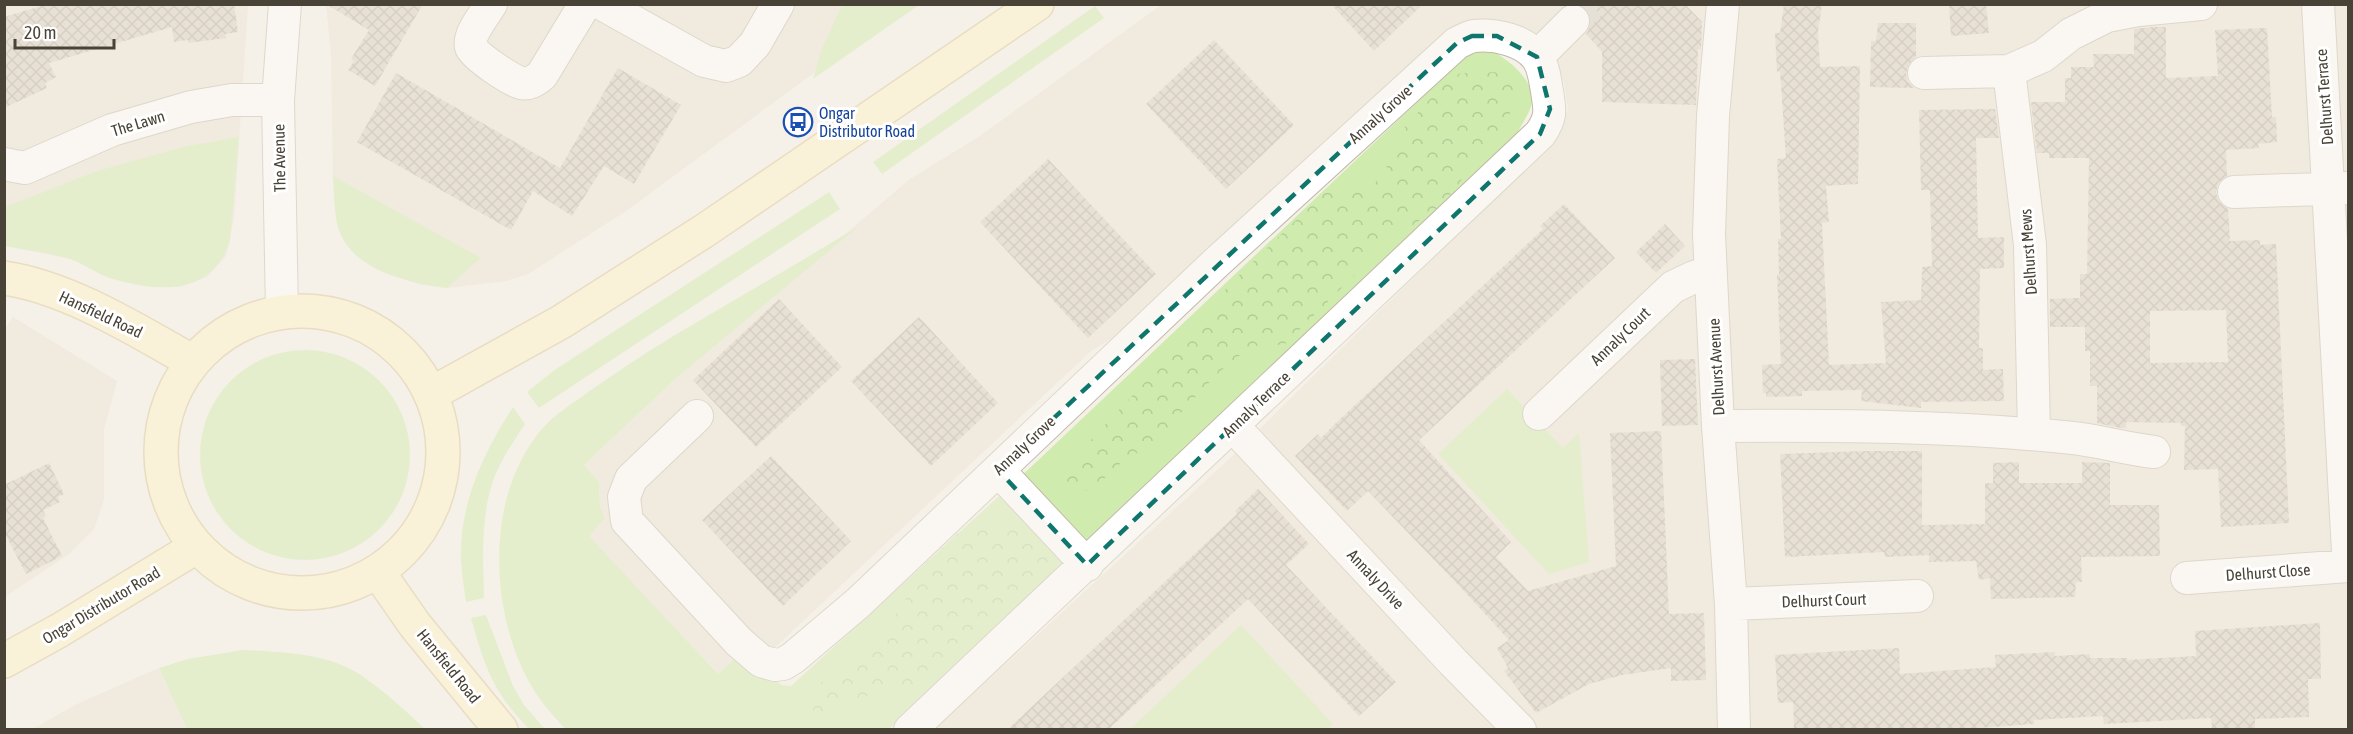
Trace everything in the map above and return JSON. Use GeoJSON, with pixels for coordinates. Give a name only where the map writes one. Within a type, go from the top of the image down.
{"type":"FeatureCollection","features":[{"type":"Feature","properties":{"kind":"street","name":"The Avenue"},"geometry":{"type":"LineString","coordinates":[[282,312],[278,100],[285,4]]}},
{"type":"Feature","properties":{"kind":"street"},"geometry":{"type":"LineString","coordinates":[[491,4],[471,38],[471,48],[476,56],[521,84],[533,82],[542,75],[585,4]]}},
{"type":"Feature","properties":{"kind":"street"},"geometry":{"type":"LineString","coordinates":[[602,4],[704,61],[726,66],[739,61],[755,44],[778,4]]}},
{"type":"Feature","properties":{"kind":"street"},"geometry":{"type":"LineString","coordinates":[[431,394],[561,322],[694,237],[870,120],[1037,4]]}},
{"type":"Feature","properties":{"kind":"street","name":"Delhurst Avenue"},"geometry":{"type":"LineString","coordinates":[[1723,4],[1713,116],[1710,272],[1731,604],[1734,729]]}},
{"type":"Feature","properties":{"kind":"street"},"geometry":{"type":"LineString","coordinates":[[1924,73],[2009,71],[2043,56],[2071,34],[2107,16],[2138,10],[2201,4]]}},
{"type":"Feature","properties":{"kind":"street","name":"Delhurst Terrace"},"geometry":{"type":"LineString","coordinates":[[2318,4],[2339,188],[2349,552]]}},
{"type":"Feature","properties":{"kind":"street"},"geometry":{"type":"LineString","coordinates":[[1537,57],[1573,21]]}},
{"type":"Feature","properties":{"kind":"street","name":"Annaly Grove"},"geometry":{"type":"LineString","coordinates":[[697,416],[631,478],[624,497],[627,521],[739,642],[762,661],[775,665],[783,664],[806,649],[858,603],[1217,262],[1457,43],[1472,36],[1497,36],[1511,41],[1537,57]]}},
{"type":"Feature","properties":{"kind":"street","name":"Annaly Terrace"},"geometry":{"type":"LineString","coordinates":[[910,729],[1087,565],[1540,135],[1549,122],[1550,109],[1544,77],[1537,57]]}},
{"type":"Feature","properties":{"kind":"street","name":"Delhurst Mews"},"geometry":{"type":"LineString","coordinates":[[2009,71],[2030,245],[2034,435]]}},
{"type":"Feature","properties":{"kind":"street","name":"The Lawn"},"geometry":{"type":"LineString","coordinates":[[4,164],[26,168],[112,130],[191,107],[232,100],[278,100]]}},
{"type":"Feature","properties":{"kind":"street"},"geometry":{"type":"LineString","coordinates":[[2234,192],[2339,188]]}},
{"type":"Feature","properties":{"kind":"street","name":"Annaly Court"},"geometry":{"type":"LineString","coordinates":[[1539,414],[1673,286],[1710,272]]}},
{"type":"Feature","properties":{"kind":"street","name":"Hansfield Road"},"geometry":{"type":"LineString","coordinates":[[4,278],[22,281],[59,294],[126,324],[194,362]]}},
{"type":"Feature","properties":{"kind":"street"},"geometry":{"type":"LineString","coordinates":[[282,312],[327,313],[354,320],[379,333],[406,357],[431,394],[441,423],[444,452],[441,483],[427,520],[408,546],[378,572],[338,590],[291,594],[262,589],[236,578],[214,564],[196,547],[177,519],[165,488],[160,462],[161,436],[172,397],[194,362],[213,342],[236,328],[258,318],[282,312]]}},
{"type":"Feature","properties":{"kind":"street"},"geometry":{"type":"LineString","coordinates":[[1718,426],[1856,425],[2034,435],[2077,438],[2154,452]]}},
{"type":"Feature","properties":{"kind":"street","name":"Annaly Drive"},"geometry":{"type":"LineString","coordinates":[[1233,426],[1453,662],[1520,729]]}},
{"type":"Feature","properties":{"kind":"street"},"geometry":{"type":"LineString","coordinates":[[998,470],[1087,565]]}},
{"type":"Feature","properties":{"kind":"street","name":"Ongar Distributor Road"},"geometry":{"type":"LineString","coordinates":[[4,661],[60,630],[196,547]]}},
{"type":"Feature","properties":{"kind":"street","name":"Delhurst Close"},"geometry":{"type":"LineString","coordinates":[[2187,578],[2349,566]]}},
{"type":"Feature","properties":{"kind":"street","name":"Hansfield Road"},"geometry":{"type":"LineString","coordinates":[[378,572],[415,625],[501,729]]}},
{"type":"Feature","properties":{"kind":"street","name":"Delhurst Court"},"geometry":{"type":"LineString","coordinates":[[1731,604],[1917,596]]}},
{"type":"Feature","properties":{"kind":"highlighted area"},"geometry":{"type":"Polygon","coordinates":[[[1472,36],[1497,36],[1537,57],[1550,109],[1540,134],[1087,565],[998,470],[1457,43],[1472,36]]]}},
{"type":"Feature","properties":{"kind":"shaded area"},"geometry":{"type":"Polygon","coordinates":[[[5,5],[248,5],[234,218],[226,256],[207,277],[180,287],[154,287],[110,278],[71,259],[5,246],[5,5]]]}},
{"type":"Feature","properties":{"kind":"shaded area"},"geometry":{"type":"Polygon","coordinates":[[[326,5],[915,5],[852,45],[626,211],[528,274],[506,281],[447,288],[422,285],[378,270],[359,258],[346,243],[338,227],[333,176],[331,54],[326,5]]]}},
{"type":"Feature","properties":{"kind":"shaded area"},"geometry":{"type":"Polygon","coordinates":[[[1161,5],[2348,5],[2348,729],[935,729],[1226,462],[1557,137],[1568,109],[1564,81],[1548,52],[1524,32],[1487,19],[1459,56],[1389,126],[1227,270],[1091,351],[752,669],[718,674],[588,536],[605,518],[600,507],[599,482],[584,465],[675,379],[910,179],[980,136],[1161,5]]]}},
{"type":"Feature","properties":{"kind":"shaded area"},"geometry":{"type":"Polygon","coordinates":[[[13,317],[117,381],[104,429],[104,500],[94,529],[69,554],[5,597],[4,330],[13,317]]]}},
{"type":"Feature","properties":{"kind":"shaded area"},"geometry":{"type":"Polygon","coordinates":[[[159,668],[187,729],[31,730],[77,704],[159,668]]]}},
{"type":"Feature","properties":{"kind":"green space"},"geometry":{"type":"Polygon","coordinates":[[[842,5],[919,5],[813,79],[822,48],[842,5]]]}},
{"type":"Feature","properties":{"kind":"green space"},"geometry":{"type":"Polygon","coordinates":[[[1095,6],[1104,18],[882,174],[873,162],[1095,6]]]}},
{"type":"Feature","properties":{"kind":"green space"},"geometry":{"type":"Polygon","coordinates":[[[1489,49],[1518,70],[1529,85],[1531,106],[1516,136],[889,729],[566,730],[536,693],[518,658],[507,625],[501,591],[499,556],[502,521],[510,487],[523,456],[542,429],[564,409],[620,370],[859,226],[675,379],[584,465],[599,482],[600,507],[605,518],[589,536],[718,674],[738,656],[782,685],[791,686],[1032,466],[1467,55],[1489,49]]]}},
{"type":"Feature","properties":{"kind":"green space"},"geometry":{"type":"Polygon","coordinates":[[[1506,72],[1522,92],[1502,128],[1442,205],[1388,242],[1283,346],[1266,343],[1237,357],[1207,385],[1155,442],[1124,461],[1098,484],[1082,492],[1074,492],[1056,482],[1066,467],[1188,338],[1228,286],[1324,193],[1371,188],[1388,165],[1396,137],[1438,90],[1460,73],[1506,72]]]}},
{"type":"Feature","properties":{"kind":"green space"},"geometry":{"type":"Polygon","coordinates":[[[239,137],[230,240],[222,258],[211,272],[197,281],[182,286],[165,287],[128,283],[105,276],[65,258],[5,246],[5,207],[97,171],[183,147],[239,137]]]}},
{"type":"Feature","properties":{"kind":"green space"},"geometry":{"type":"Polygon","coordinates":[[[333,176],[481,258],[447,288],[399,278],[368,264],[345,242],[338,227],[333,176]]]}},
{"type":"Feature","properties":{"kind":"green space"},"geometry":{"type":"Polygon","coordinates":[[[829,192],[840,209],[539,408],[527,392],[556,369],[829,192]]]}},
{"type":"Feature","properties":{"kind":"green space"},"geometry":{"type":"Polygon","coordinates":[[[295,350],[315,350],[336,354],[355,362],[386,388],[398,405],[406,424],[410,455],[406,486],[398,505],[372,536],[355,548],[336,556],[315,560],[295,560],[274,556],[255,548],[224,522],[212,505],[204,486],[200,465],[200,445],[204,424],[212,405],[238,374],[255,362],[274,354],[295,350]]]}},
{"type":"Feature","properties":{"kind":"green space"},"geometry":{"type":"Polygon","coordinates":[[[1507,389],[1563,448],[1579,433],[1589,562],[1549,574],[1438,454],[1507,389]]]}},
{"type":"Feature","properties":{"kind":"green space"},"geometry":{"type":"Polygon","coordinates":[[[513,407],[525,424],[496,473],[487,503],[484,534],[484,598],[466,602],[461,561],[464,519],[483,461],[513,407]]]}},
{"type":"Feature","properties":{"kind":"green space"},"geometry":{"type":"Polygon","coordinates":[[[1006,523],[1031,538],[1050,561],[1030,595],[920,688],[866,696],[815,720],[811,698],[816,686],[862,655],[900,609],[924,565],[958,533],[1006,523]]]}},
{"type":"Feature","properties":{"kind":"green space"},"geometry":{"type":"Polygon","coordinates":[[[486,615],[513,686],[524,705],[545,729],[529,729],[507,703],[492,678],[471,618],[486,615]]]}},
{"type":"Feature","properties":{"kind":"green space"},"geometry":{"type":"Polygon","coordinates":[[[1241,625],[1333,724],[1327,730],[1130,729],[1241,625]]]}},
{"type":"Feature","properties":{"kind":"green space"},"geometry":{"type":"Polygon","coordinates":[[[243,650],[304,655],[348,668],[378,688],[425,729],[187,729],[159,668],[188,659],[243,650]]]}},
{"type":"Feature","properties":{"kind":"building"},"geometry":{"type":"Polygon","coordinates":[[[48,4],[234,4],[238,32],[225,34],[226,38],[188,43],[188,40],[174,42],[172,27],[49,63],[56,77],[45,83],[47,88],[4,108],[4,17],[48,4]]]}},
{"type":"Feature","properties":{"kind":"building"},"geometry":{"type":"Polygon","coordinates":[[[326,4],[423,4],[375,86],[348,70],[354,61],[351,59],[369,30],[326,4]]]}},
{"type":"Feature","properties":{"kind":"building"},"geometry":{"type":"Polygon","coordinates":[[[1331,4],[1423,4],[1374,51],[1331,4]]]}},
{"type":"Feature","properties":{"kind":"building"},"geometry":{"type":"Polygon","coordinates":[[[1579,4],[1685,4],[1702,22],[1701,49],[1698,49],[1696,105],[1602,102],[1602,52],[1586,34],[1590,26],[1590,17],[1586,9],[1579,4]]]}},
{"type":"Feature","properties":{"kind":"building"},"geometry":{"type":"Polygon","coordinates":[[[1784,4],[1822,4],[1818,32],[1820,67],[1860,66],[1858,184],[1826,186],[1829,222],[1822,223],[1829,365],[1886,363],[1881,302],[1921,300],[1922,267],[1932,266],[1930,190],[1921,190],[1919,110],[1995,109],[1999,138],[1976,138],[1978,238],[2004,237],[2004,268],[1980,269],[1979,348],[1983,348],[1983,370],[2003,369],[2004,401],[1921,402],[1921,408],[1861,401],[1862,390],[1802,391],[1802,396],[1766,397],[1766,393],[1763,393],[1762,365],[1781,364],[1777,275],[1779,275],[1778,239],[1781,239],[1777,159],[1786,158],[1775,33],[1780,33],[1784,4]]]}},
{"type":"Feature","properties":{"kind":"building"},"geometry":{"type":"Polygon","coordinates":[[[1949,4],[1986,4],[1989,33],[1951,36],[1949,4]]]}},
{"type":"Feature","properties":{"kind":"building"},"geometry":{"type":"Polygon","coordinates":[[[1878,23],[1916,23],[1916,57],[1909,64],[1906,73],[1908,82],[1914,88],[1870,87],[1871,41],[1876,41],[1878,23]]]}},
{"type":"Feature","properties":{"kind":"building"},"geometry":{"type":"Polygon","coordinates":[[[2166,27],[2166,78],[2218,76],[2215,30],[2267,28],[2272,117],[2276,117],[2277,142],[2258,144],[2259,148],[2226,150],[2227,176],[2218,183],[2216,193],[2219,202],[2228,209],[2230,241],[2260,240],[2260,245],[2276,244],[2289,523],[2221,527],[2218,469],[2184,470],[2185,426],[2181,426],[2181,423],[2126,422],[2126,428],[2121,428],[2097,423],[2097,386],[2090,386],[2090,351],[2085,351],[2085,327],[2050,327],[2050,299],[2080,298],[2080,274],[2087,274],[2089,158],[2049,158],[2049,153],[2037,153],[2031,102],[2065,102],[2065,78],[2071,78],[2071,67],[2094,67],[2093,54],[2134,54],[2134,29],[2166,27]],[[2226,310],[2150,311],[2150,363],[2228,362],[2226,310]]]}},
{"type":"Feature","properties":{"kind":"building"},"geometry":{"type":"Polygon","coordinates":[[[1214,40],[1294,125],[1226,189],[1146,104],[1214,40]]]}},
{"type":"Feature","properties":{"kind":"building"},"geometry":{"type":"Polygon","coordinates":[[[618,68],[681,105],[634,184],[604,166],[572,216],[533,191],[511,230],[357,142],[396,73],[560,168],[618,68]]]}},
{"type":"Feature","properties":{"kind":"building"},"geometry":{"type":"Polygon","coordinates":[[[1048,159],[1156,274],[1088,338],[980,222],[1048,159]]]}},
{"type":"Feature","properties":{"kind":"building"},"geometry":{"type":"Polygon","coordinates":[[[1564,204],[1615,258],[1419,440],[1511,542],[1496,557],[1528,591],[1616,566],[1610,433],[1661,431],[1669,614],[1704,613],[1706,680],[1671,681],[1671,668],[1622,675],[1589,684],[1536,713],[1504,671],[1508,668],[1497,648],[1509,640],[1462,589],[1368,491],[1347,511],[1295,456],[1318,434],[1321,438],[1543,229],[1540,226],[1564,204]]]}},
{"type":"Feature","properties":{"kind":"building"},"geometry":{"type":"Polygon","coordinates":[[[1665,224],[1685,246],[1656,273],[1636,252],[1665,224]]]}},
{"type":"Feature","properties":{"kind":"building"},"geometry":{"type":"Polygon","coordinates":[[[779,299],[842,367],[756,447],[693,380],[779,299]]]}},
{"type":"Feature","properties":{"kind":"building"},"geometry":{"type":"Polygon","coordinates":[[[919,317],[998,403],[931,466],[851,381],[919,317]]]}},
{"type":"Feature","properties":{"kind":"building"},"geometry":{"type":"Polygon","coordinates":[[[1695,359],[1698,425],[1662,426],[1660,360],[1695,359]]]}},
{"type":"Feature","properties":{"kind":"building"},"geometry":{"type":"Polygon","coordinates":[[[1922,451],[1922,525],[1985,524],[1985,483],[1993,483],[1993,463],[2019,462],[2019,483],[2082,483],[2082,462],[2110,463],[2110,505],[2159,505],[2160,556],[2081,557],[2082,582],[2076,582],[2075,597],[1991,599],[1990,578],[1979,580],[1976,561],[1929,562],[1929,555],[1885,557],[1884,552],[1785,557],[1780,454],[1922,451]]]}},
{"type":"Feature","properties":{"kind":"building"},"geometry":{"type":"Polygon","coordinates":[[[771,456],[851,541],[783,606],[702,520],[771,456]]]}},
{"type":"Feature","properties":{"kind":"building"},"geometry":{"type":"Polygon","coordinates":[[[49,463],[64,494],[58,497],[60,502],[43,510],[46,516],[43,518],[62,556],[26,574],[4,532],[4,485],[49,463]]]}},
{"type":"Feature","properties":{"kind":"building"},"geometry":{"type":"Polygon","coordinates":[[[1258,489],[1309,544],[1286,565],[1396,682],[1359,716],[1248,599],[1109,729],[1008,729],[1237,514],[1235,511],[1258,489]]]}},
{"type":"Feature","properties":{"kind":"building"},"geometry":{"type":"Polygon","coordinates":[[[2320,623],[2321,679],[2308,679],[2309,717],[2255,719],[2255,729],[2212,729],[2211,718],[2104,724],[2103,716],[2034,720],[2034,724],[1965,729],[1794,729],[1793,702],[1778,703],[1775,655],[1899,648],[1900,674],[1996,667],[1995,655],[2055,652],[2055,656],[2090,654],[2090,658],[2127,658],[2127,660],[2196,656],[2195,631],[2320,623]]]}},
{"type":"Feature","properties":{"kind":"tunnel"},"geometry":{"type":"LineString","coordinates":[[1573,21],[1590,4]]}},
{"type":"Feature","properties":{"kind":"place","name":"Ongar Distributor Road"},"geometry":{"type":"Point","coordinates":[798,122]}}]}
